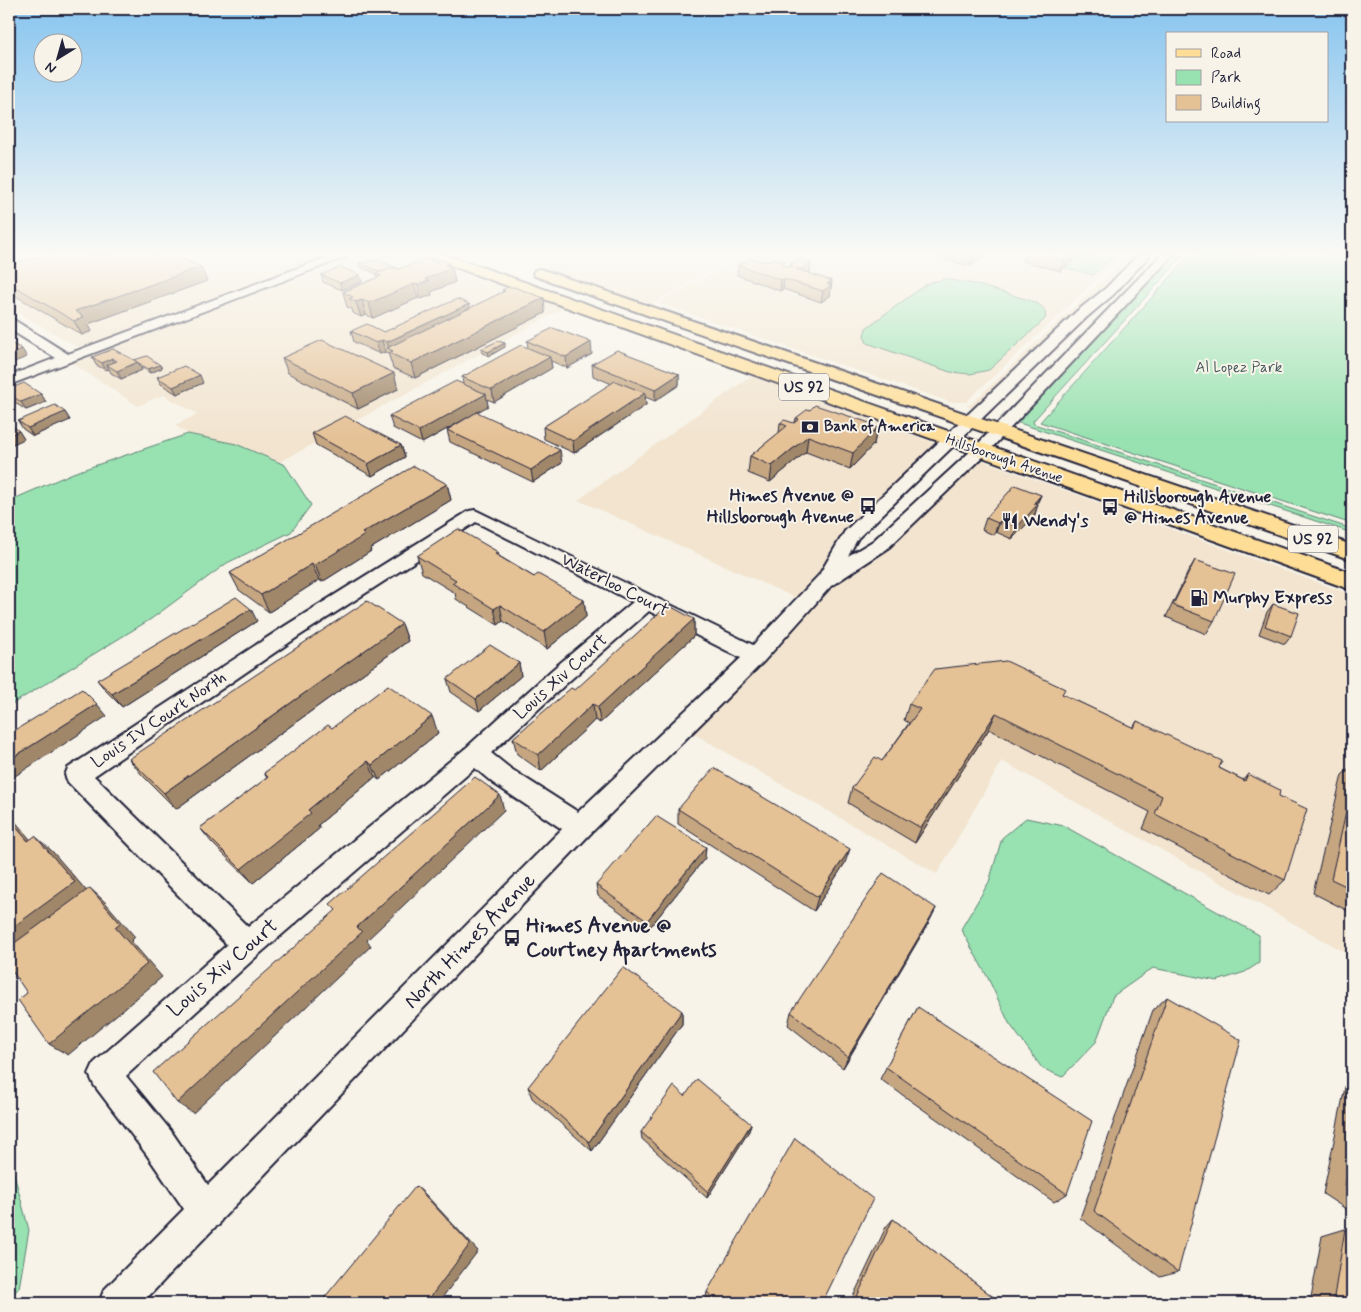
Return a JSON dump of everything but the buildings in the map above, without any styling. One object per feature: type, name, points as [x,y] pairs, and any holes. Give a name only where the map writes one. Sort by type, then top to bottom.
[{"type":"main road","name":"Hillsborough Avenue","points":[[608,316],[980,451],[1352,582]]},
{"type":"main road","name":"US 92","points":[[666,316],[971,422]]},
{"type":"main road","name":"Hillsborough Avenue","points":[[971,422],[1352,553]]},
{"type":"street","points":[[9,381],[179,316]]},
{"type":"street","name":"North Himes Avenue","points":[[117,1303],[207,1213],[580,827],[756,656],[824,581],[851,535],[1080,316]]},
{"type":"street","points":[[1089,316],[1104,321]]},
{"type":"street","name":"North Himes Avenue","points":[[824,581],[880,545],[980,451],[1108,316]]},
{"type":"street","points":[[9,323],[67,359]]},
{"type":"street","name":"Waterloo Court","points":[[292,631],[475,515],[756,656]]},
{"type":"street","name":"Louis Xiv Court","points":[[207,1213],[159,1143],[105,1074],[247,946],[475,754],[561,675],[647,601]]},
{"type":"street","name":"Louis IV Court North","points":[[247,946],[77,775],[292,631]]},
{"type":"street","points":[[475,754],[502,776],[580,827]]},
{"type":"shaded area","points":[[24,316],[172,316],[71,354],[80,348]]},
{"type":"shaded area","points":[[187,316],[549,316],[280,462],[236,444],[188,434],[175,425],[198,414],[163,395],[138,406],[69,361]]},
{"type":"shaded area","points":[[697,316],[1058,316],[966,402],[950,402]]},
{"type":"shaded area","points":[[1064,316],[1076,316],[975,409],[966,406],[971,404]]},
{"type":"shaded area","points":[[751,376],[937,444],[844,531],[818,574],[813,577],[796,598],[578,500]]},
{"type":"shaded area","points":[[981,460],[1352,595],[1352,956],[1002,761],[937,874],[691,732],[834,582],[887,549]]},
{"type":"green space","points":[[882,316],[1046,316],[1045,319],[989,370],[970,374],[950,372],[867,343],[864,336],[866,328]]},
{"type":"green space","points":[[1117,316],[1128,316],[1033,421],[1034,424],[1352,529],[1352,533],[1016,422]]},
{"type":"green space","name":"Al Lopez Park","points":[[1135,316],[1352,316],[1352,524],[1040,422]]},
{"type":"green space","points":[[188,434],[236,444],[285,465],[311,505],[291,532],[227,563],[151,619],[9,706],[9,501],[73,473]]},
{"type":"green space","points":[[1026,818],[1064,826],[1259,935],[1259,963],[1245,972],[1217,981],[1153,968],[1113,996],[1096,1042],[1062,1077],[1042,1068],[1009,1023],[988,978],[961,929],[989,882],[1002,838]]},
{"type":"green space","points":[[9,1155],[29,1230],[19,1288],[9,1298]]},
{"type":"place","name":"Bank of America","points":[[810,427]]},
{"type":"place","name":"Himes Avenue @ Hillsborough Avenue","points":[[868,506]]},
{"type":"place","name":"Hillsborough Avenue @ Himes Avenue","points":[[1110,507]]},
{"type":"place","name":"Wendy's","points":[[1010,521]]},
{"type":"place","name":"Murphy Express","points":[[1199,598]]},
{"type":"place","name":"Himes Avenue @ Courtney Apartments","points":[[512,938]]}]
